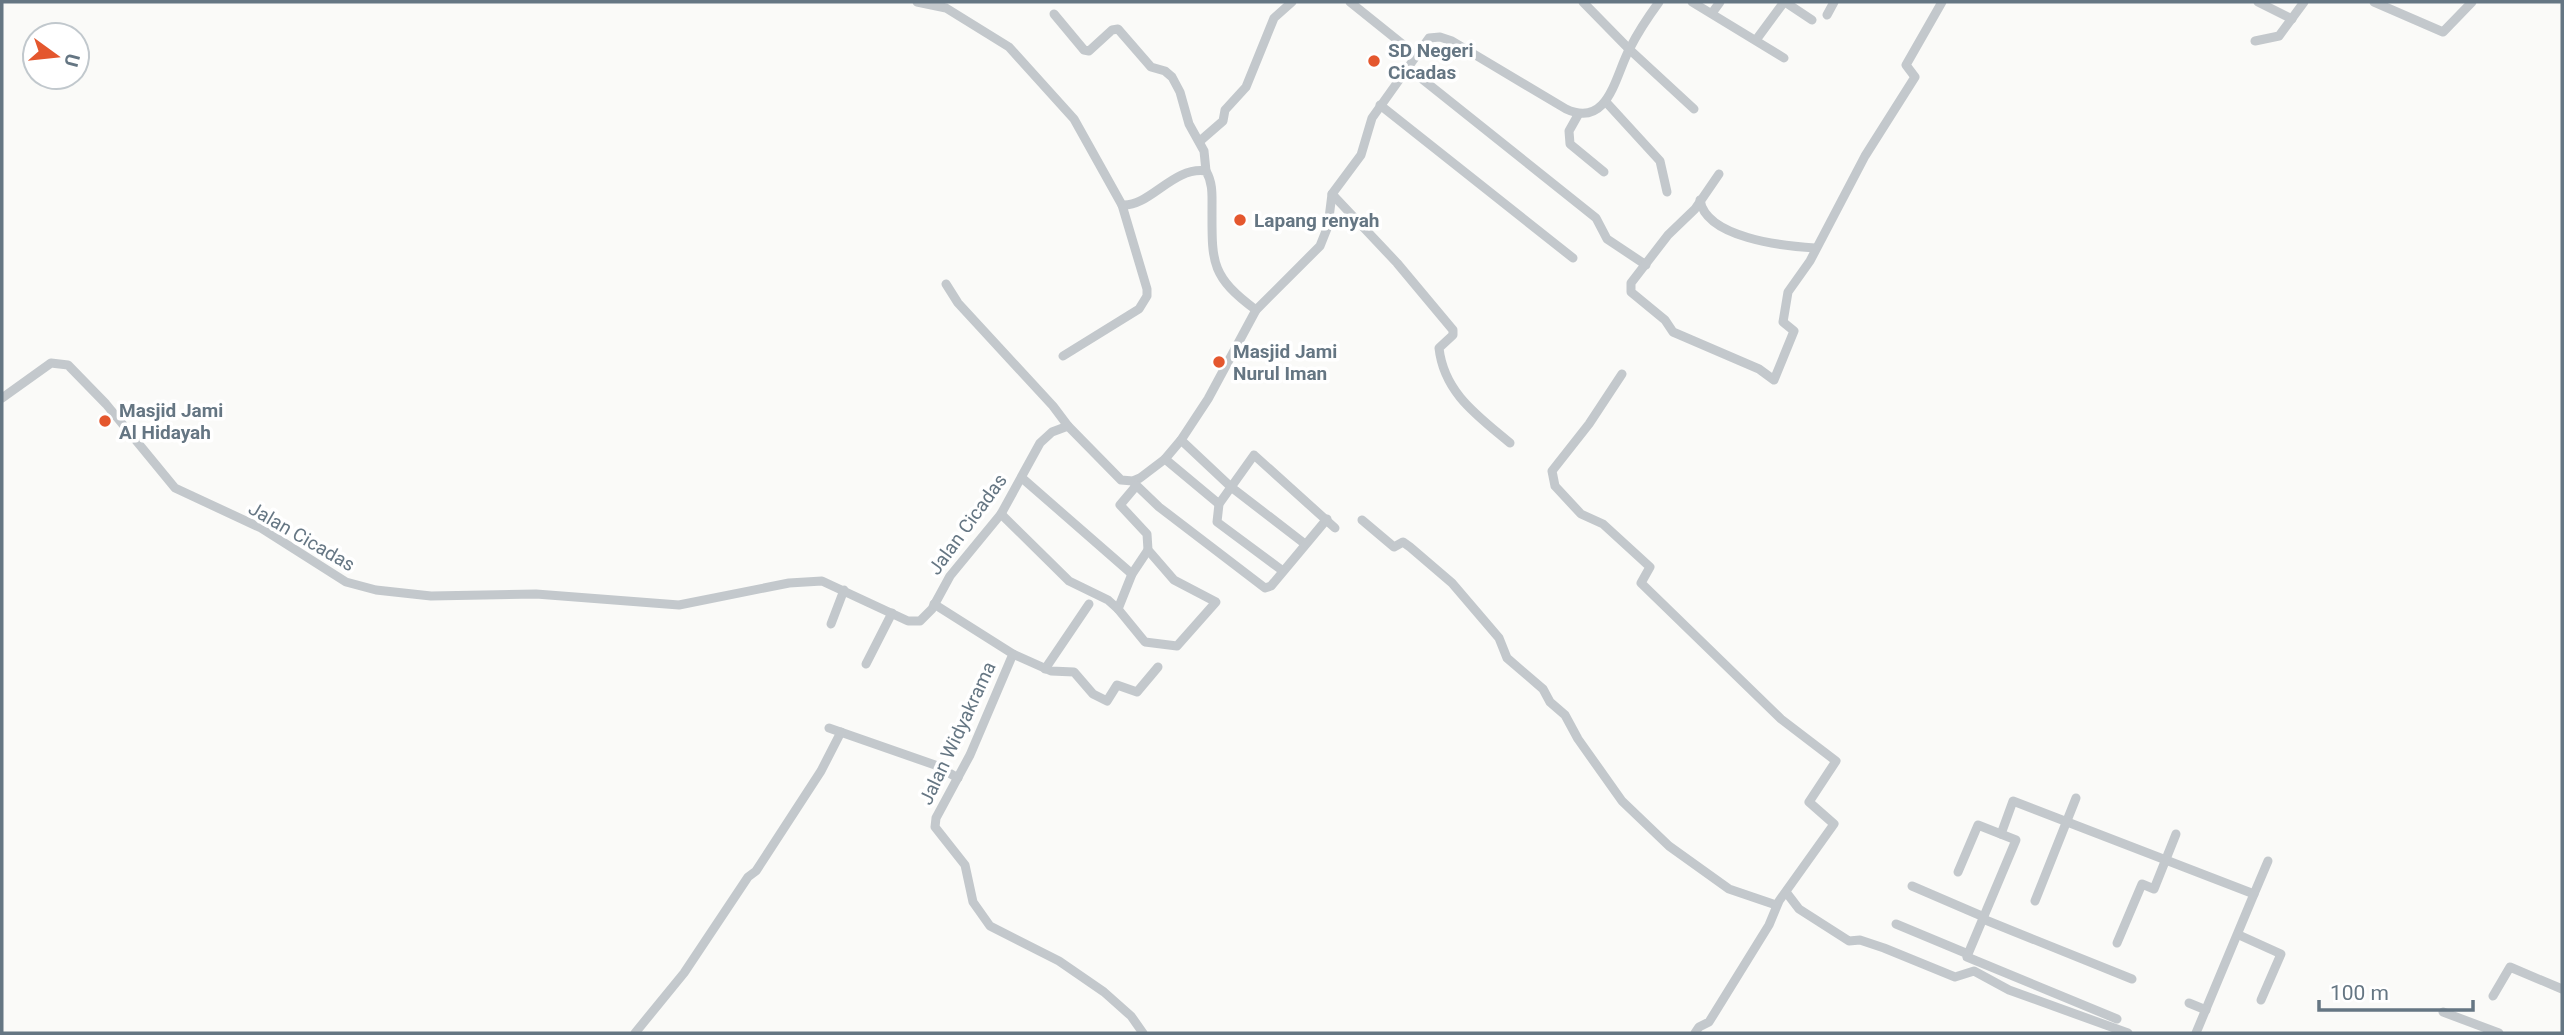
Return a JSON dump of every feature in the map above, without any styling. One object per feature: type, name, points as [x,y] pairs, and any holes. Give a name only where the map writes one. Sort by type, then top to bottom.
[{"type":"street","points":[[916,2],[946,8],[1009,47],[1074,118],[1122,205],[1147,289],[1144,302],[1139,309],[1063,356]]},
{"type":"street","points":[[1200,141],[1223,121],[1225,110],[1246,87],[1274,18],[1292,2]]},
{"type":"street","points":[[1350,2],[1416,55]]},
{"type":"street","points":[[1583,2],[1694,109]]},
{"type":"street","points":[[1118,609],[1132,574],[1148,550],[1147,534],[1120,505],[1135,484],[1166,459],[1181,440],[1208,399],[1256,310],[1320,246],[1328,226],[1332,194],[1361,155],[1371,118],[1429,38],[1440,37],[1578,115],[1589,114],[1606,102],[1629,49],[1659,2]]},
{"type":"street","points":[[1692,2],[1784,58]]},
{"type":"street","points":[[1712,13],[1720,2]]},
{"type":"street","points":[[1755,40],[1784,2],[1812,20]]},
{"type":"street","points":[[1827,15],[1835,2]]},
{"type":"street","points":[[1719,174],[1695,209],[1668,235],[1631,283],[1631,292],[1665,320],[1673,332],[1759,369],[1774,380],[1794,331],[1783,322],[1788,292],[1810,261],[1853,184],[1865,156],[1915,77],[1906,65],[1942,2]]},
{"type":"street","points":[[2258,2],[2292,19]]},
{"type":"street","points":[[2255,41],[2279,36],[2304,2]]},
{"type":"street","points":[[2374,2],[2443,32],[2472,2]]},
{"type":"street","points":[[1054,14],[1080,45],[1089,51],[1112,30],[1120,31],[1151,67],[1172,77],[1180,92],[1189,124],[1204,150],[1206,171],[1211,184],[1211,251],[1216,267],[1235,295],[1256,310]]},
{"type":"street","points":[[1407,67],[1596,218],[1607,239],[1646,265]]},
{"type":"street","points":[[1606,102],[1660,160],[1667,192]]},
{"type":"street","points":[[1380,105],[1573,258]]},
{"type":"street","points":[[1578,115],[1569,131],[1570,144],[1604,172]]},
{"type":"street","points":[[1122,205],[1144,198],[1165,183],[1191,171],[1206,171]]},
{"type":"street","points":[[1332,194],[1397,263],[1454,331],[1439,348],[1443,368],[1473,414],[1510,443]]},
{"type":"street","points":[[1700,198],[1702,209],[1716,226],[1760,240],[1815,248]]},
{"type":"street","points":[[946,284],[958,303],[1109,471],[1121,480],[1135,484],[1261,586],[1271,586],[1327,519]]},
{"type":"street","name":"Jalan Cicadas","points":[[2,398],[51,363],[68,365],[106,404],[175,488],[261,528],[346,582],[360,588],[431,596],[536,594],[679,605],[810,580],[822,581],[915,622],[925,618],[950,576],[1000,514],[1040,443],[1052,432],[1068,426]]},
{"type":"street","points":[[1622,373],[1589,424],[1552,471],[1552,481],[1586,518],[1603,524],[1650,567],[1641,582],[1642,585],[1781,719],[1835,760],[1809,802],[1834,824],[1776,905],[1769,925],[1709,1022],[1695,1033]]},
{"type":"street","points":[[1181,440],[1231,487],[1305,544]]},
{"type":"street","points":[[1283,571],[1217,522],[1219,504],[1256,455],[1335,528]]},
{"type":"street","points":[[1166,459],[1219,504]]},
{"type":"street","points":[[1022,478],[1132,574]]},
{"type":"street","points":[[1000,514],[1069,581],[1108,600],[1145,642],[1170,647],[1181,645],[1215,604],[1215,600],[1182,587],[1148,550]]},
{"type":"street","points":[[1362,520],[1394,547],[1403,542],[1452,583],[1499,638],[1507,658],[1543,690],[1550,702],[1565,715],[1578,739],[1622,800],[1669,846],[1729,889],[1776,905]]},
{"type":"street","points":[[831,624],[844,590]]},
{"type":"street","name":"Jalan Widyakrama","points":[[934,604],[1013,654],[1007,675],[936,818],[936,827],[965,865],[973,902],[990,926],[1059,961],[1104,992],[1131,1016],[1143,1033]]},
{"type":"street","points":[[1045,669],[1089,604]]},
{"type":"street","points":[[866,664],[892,613]]},
{"type":"street","points":[[1013,654],[1045,669],[1074,671],[1093,694],[1107,701],[1117,685],[1137,692],[1158,667]]},
{"type":"street","points":[[829,728],[935,765],[958,778]]},
{"type":"street","points":[[635,1033],[676,984],[746,880],[757,871],[821,771],[841,732]]},
{"type":"street","points":[[2035,901],[2076,798]]},
{"type":"street","points":[[2001,834],[2013,801],[2254,894]]},
{"type":"street","points":[[1958,873],[1978,825],[2016,840],[1967,957],[2117,1019]]},
{"type":"street","points":[[2117,943],[2142,884],[2154,889],[2176,834]]},
{"type":"street","points":[[2196,1033],[2268,861]]},
{"type":"street","points":[[1912,887],[2132,979]]},
{"type":"street","points":[[1786,892],[1799,909],[1849,941],[1860,940],[1884,948],[1955,977],[1974,971],[2009,990],[2128,1033]]},
{"type":"street","points":[[1896,924],[1968,954]]},
{"type":"street","points":[[2239,935],[2281,954],[2261,1000]]},
{"type":"street","points":[[2493,996],[2508,967],[2562,989]]},
{"type":"street","points":[[2189,1003],[2206,1010]]},
{"type":"street","points":[[2443,1012],[2499,1033]]},
{"type":"place","name":"SD Negeri Cicadas","points":[[1374,61]]},
{"type":"place","name":"Lapang renyah","points":[[1240,220]]},
{"type":"place","name":"Masjid Jami Nurul Iman","points":[[1219,362]]},
{"type":"place","name":"Masjid Jami Al Hidayah","points":[[105,421]]}]
